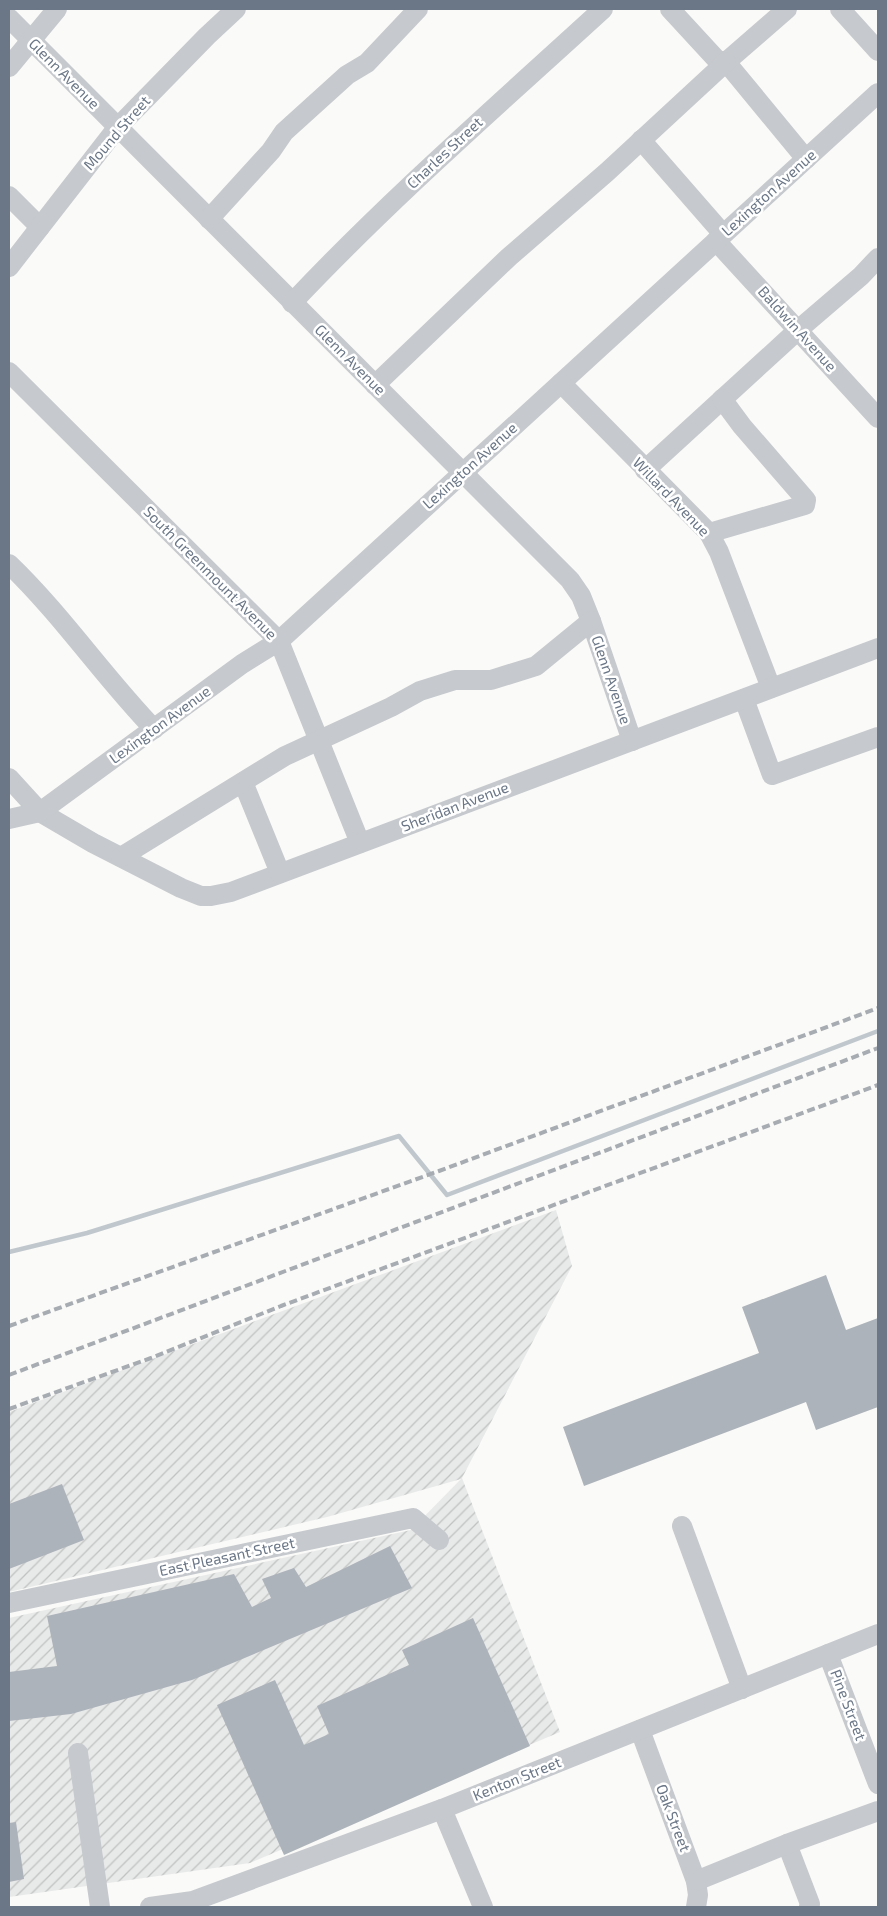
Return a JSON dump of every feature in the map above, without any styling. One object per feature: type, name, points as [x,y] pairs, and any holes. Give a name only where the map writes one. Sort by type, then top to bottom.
[{"type":"street","points":[[9,67],[57,9]]},
{"type":"street","name":"Mound Street","points":[[9,267],[117,128],[236,9]]},
{"type":"street","points":[[209,219],[271,150],[284,132],[347,75],[367,63],[418,9]]},
{"type":"street","name":"Charles Street","points":[[292,303],[339,253],[414,181],[603,9]]},
{"type":"street","points":[[670,9],[717,60],[726,62],[806,159]]},
{"type":"street","points":[[375,385],[509,257],[578,198],[726,62],[787,9]]},
{"type":"street","points":[[840,9],[878,51]]},
{"type":"street","name":"Glenn Avenue","points":[[9,18],[570,580],[581,596],[591,621],[632,740]]},
{"type":"street","name":"Lexington Avenue","points":[[40,812],[242,664],[278,641],[878,92]]},
{"type":"street","name":"Baldwin Avenue","points":[[641,140],[719,238],[798,330],[878,418]]},
{"type":"street","points":[[9,196],[40,227]]},
{"type":"street","points":[[645,470],[798,330],[861,276],[878,258]]},
{"type":"street","name":"South Greenmount Avenue","points":[[9,372],[278,641],[360,843]]},
{"type":"street","name":"Willard Avenue","points":[[561,383],[709,533],[719,552],[771,688]]},
{"type":"street","points":[[709,533],[805,505],[806,500],[742,426],[722,399]]},
{"type":"street","points":[[9,564],[37,592],[125,699],[154,729]]},
{"type":"street","points":[[121,857],[285,756],[391,707],[420,690],[455,680],[491,680],[536,666],[591,621]]},
{"type":"street","name":"Sheridan Avenue","points":[[9,778],[40,812],[181,888],[201,896],[211,896],[231,892],[878,648]]},
{"type":"street","points":[[744,698],[772,774],[878,737]]},
{"type":"street","points":[[243,782],[280,873]]},
{"type":"street","points":[[9,819],[40,812]]},
{"type":"street","name":"East Pleasant Street","points":[[9,1603],[413,1518],[439,1540]]},
{"type":"street","points":[[682,1526],[742,1689]]},
{"type":"street","name":"Kenton Street","points":[[150,1907],[193,1901],[442,1809],[878,1634]]},
{"type":"street","name":"Pine Street","points":[[828,1654],[878,1784]]},
{"type":"street","name":"Oak Street","points":[[640,1730],[696,1881],[698,1895],[696,1907]]},
{"type":"street","points":[[78,1753],[100,1907]]},
{"type":"street","points":[[442,1809],[483,1907]]},
{"type":"street","points":[[696,1881],[787,1844],[878,1811]]},
{"type":"street","points":[[787,1844],[810,1904],[809,1907]]},
{"type":"shaded area","points":[[556,1210],[572,1266],[462,1478],[560,1732],[250,1863],[9,1897],[9,1618],[411,1530],[461,1479],[327,1517],[9,1592],[9,1412]]},
{"type":"building","points":[[826,1275],[846,1330],[878,1318],[878,1407],[816,1430],[806,1402],[584,1486],[563,1427],[759,1353],[742,1307]]},
{"type":"building","points":[[62,1484],[84,1540],[9,1569],[9,1504]]},
{"type":"building","points":[[390,1546],[412,1588],[192,1680],[71,1714],[9,1721],[9,1672],[57,1666],[47,1616],[234,1574],[252,1607],[271,1598],[262,1579],[294,1568],[306,1587]]},
{"type":"building","points":[[473,1618],[530,1746],[284,1855],[217,1705],[275,1680],[304,1745],[329,1734],[317,1706],[409,1665],[402,1650]]},
{"type":"building","points":[[16,1822],[24,1879],[9,1882],[9,1823]]},
{"type":"waterway","points":[[9,1252],[87,1233],[399,1136],[447,1195],[878,1031]]},
{"type":"railway","points":[[9,1326],[439,1171],[878,1008]]},
{"type":"railway","points":[[9,1375],[878,1048]]},
{"type":"railway","points":[[9,1409],[151,1358],[281,1306],[878,1085]]}]
